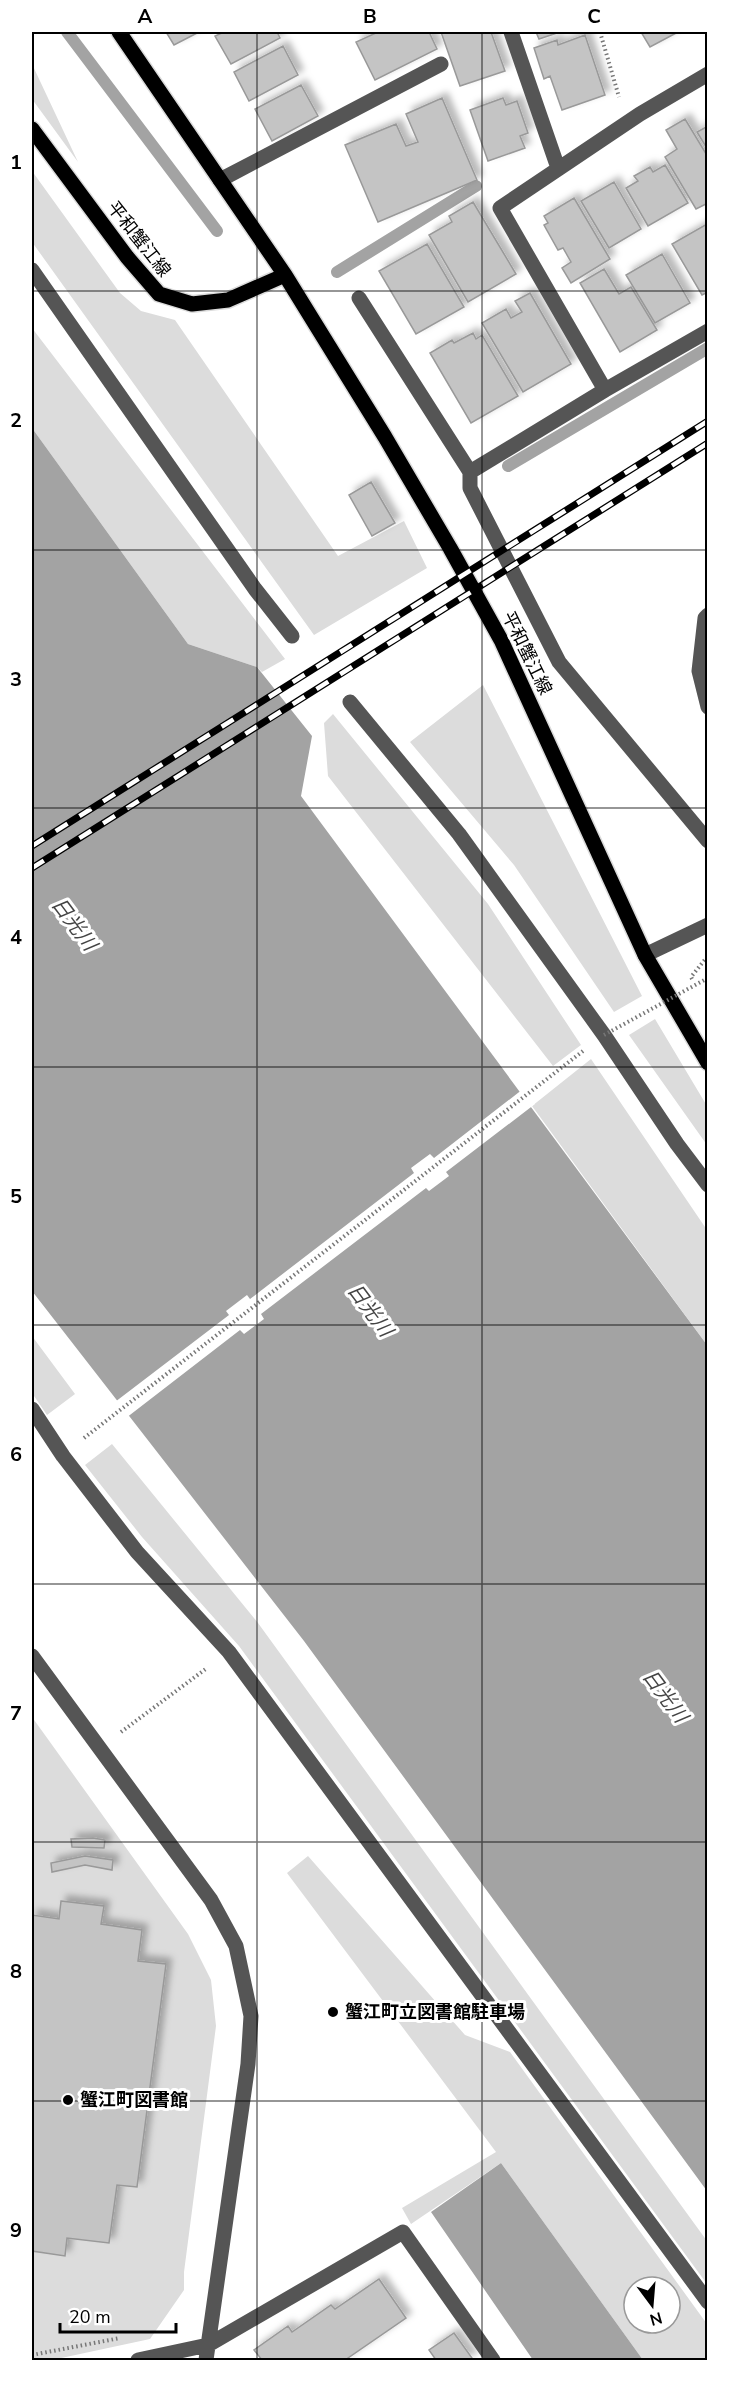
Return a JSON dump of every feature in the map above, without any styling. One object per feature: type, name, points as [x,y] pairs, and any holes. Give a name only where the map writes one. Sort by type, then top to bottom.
[{"type":"main road","name":"平和蟹江線","points":[[119,32],[285,275],[385,437],[501,640],[645,955],[708,1063]]},
{"type":"main road","name":"平和蟹江線","points":[[32,129],[127,257],[159,294],[192,304],[228,300],[285,275]]},
{"type":"street","points":[[511,32],[558,168]]},
{"type":"street","points":[[220,180],[441,64]]},
{"type":"street","points":[[605,390],[500,208],[640,114],[708,74]]},
{"type":"street","points":[[32,270],[255,589],[292,636]]},
{"type":"street","points":[[359,298],[470,472],[470,488],[559,662],[708,841]]},
{"type":"street","points":[[470,472],[708,331]]},
{"type":"street","points":[[708,615],[705,618],[699,671],[708,707]]},
{"type":"street","points":[[350,702],[459,834],[604,1035],[677,1144],[708,1185]]},
{"type":"street","points":[[645,955],[708,925]]},
{"type":"street","points":[[32,1409],[63,1456],[137,1552],[229,1652],[708,2302]]},
{"type":"street","points":[[32,1656],[211,1900],[236,1946],[251,2016],[248,2064],[206,2361]]},
{"type":"street","points":[[138,2361],[208,2345],[403,2232],[493,2361]]},
{"type":"path","points":[[600,32],[620,97],[611,103]]},
{"type":"path","points":[[699,993],[691,977],[708,957]]},
{"type":"path","points":[[604,1035],[708,978]]},
{"type":"path","points":[[79,1442],[585,1050]]},
{"type":"path","points":[[99,1749],[229,1652]]},
{"type":"shaded area","points":[[32,64],[78,162],[32,99]]},
{"type":"shaded area","points":[[32,171],[120,293],[141,311],[175,320],[338,556],[404,521],[427,568],[314,635],[32,242]]},
{"type":"shaded area","points":[[32,328],[285,659],[262,672],[257,667],[188,644],[32,428]]},
{"type":"shaded area","points":[[483,685],[642,996],[614,1012],[514,865],[410,742]]},
{"type":"shaded area","points":[[333,714],[488,904],[581,1045],[553,1066],[328,776],[324,723]]},
{"type":"shaded area","points":[[655,1019],[707,1106],[707,1145],[629,1035]]},
{"type":"shaded area","points":[[591,1059],[707,1230],[707,1345],[532,1106]]},
{"type":"shaded area","points":[[32,1336],[75,1394],[47,1415],[32,1393]]},
{"type":"shaded area","points":[[112,1444],[258,1623],[707,2241],[707,2284],[239,1646],[142,1537],[85,1465]]},
{"type":"shaded area","points":[[32,1717],[188,1934],[211,1980],[216,2026],[184,2272],[184,2290],[150,2339],[52,2360],[32,2360]]},
{"type":"shaded area","points":[[308,1856],[465,2035],[510,2052],[672,2275],[622,2275],[622,2331],[501,2163],[411,2224],[402,2208],[496,2152],[287,1873]]},
{"type":"shaded area","points":[[682,2289],[707,2324],[707,2360],[643,2360],[625,2335],[682,2335]]},
{"type":"water","name":"日光川","points":[[32,428],[188,644],[257,667],[312,736],[301,796],[707,1345],[707,2191],[304,1641],[32,1291]]},
{"type":"water","points":[[501,2163],[622,2331],[622,2335],[625,2335],[643,2360],[533,2360],[431,2212]]},
{"type":"pier","points":[[523,1089],[535,1104],[446,1172],[449,1176],[429,1191],[426,1188],[261,1314],[264,1319],[244,1334],[240,1330],[126,1418],[115,1402],[229,1315],[226,1311],[247,1295],[250,1299],[414,1173],[411,1168],[430,1154],[434,1158]]},
{"type":"building","points":[[166,32],[199,32],[174,45]]},
{"type":"building","points":[[224,32],[277,32],[280,38],[231,64],[215,36]]},
{"type":"building","points":[[378,32],[429,32],[437,49],[375,80],[356,42]]},
{"type":"building","points":[[441,32],[491,32],[505,71],[460,86]]},
{"type":"building","points":[[536,32],[560,32],[539,39]]},
{"type":"building","points":[[641,32],[678,32],[650,47]]},
{"type":"building","points":[[585,35],[605,95],[562,110],[550,76],[544,79],[534,48],[557,40],[558,45]]},
{"type":"building","points":[[283,46],[298,75],[249,101],[234,72]]},
{"type":"building","points":[[301,85],[318,116],[272,141],[255,109]]},
{"type":"building","points":[[442,98],[477,180],[378,222],[345,145],[396,124],[406,146],[418,142],[406,114]]},
{"type":"building","points":[[503,98],[506,105],[517,101],[528,133],[520,136],[525,148],[488,161],[470,110]]},
{"type":"building","points":[[685,119],[708,157],[708,203],[696,209],[665,157],[677,149],[666,130]]},
{"type":"building","points":[[708,126],[708,150],[697,132]]},
{"type":"building","points":[[665,165],[688,203],[648,226],[626,188],[638,181],[634,176],[650,167],[653,172]]},
{"type":"building","points":[[614,182],[641,229],[609,248],[581,201]]},
{"type":"building","points":[[574,198],[610,259],[571,283],[562,268],[571,262],[563,248],[558,250],[544,225],[548,223],[544,216]]},
{"type":"building","points":[[473,202],[516,274],[468,302],[429,235],[452,222],[449,216]]},
{"type":"building","points":[[707,224],[708,292],[702,295],[672,244]]},
{"type":"building","points":[[427,244],[464,307],[416,334],[379,271]]},
{"type":"building","points":[[662,254],[690,303],[655,323],[626,275]]},
{"type":"building","points":[[604,269],[619,294],[631,287],[657,330],[620,352],[580,283]]},
{"type":"building","points":[[530,293],[571,364],[523,392],[482,323],[506,309],[511,318],[522,312],[515,301]]},
{"type":"building","points":[[473,333],[476,339],[482,335],[518,396],[471,423],[430,353],[452,340],[454,343]]},
{"type":"building","points":[[371,482],[395,523],[372,536],[349,495]]},
{"type":"building","points":[[71,1839],[105,1840],[104,1848],[72,1847]]},
{"type":"building","points":[[85,1856],[113,1860],[112,1870],[85,1865],[52,1872],[51,1863]]},
{"type":"building","points":[[61,1901],[104,1906],[101,1924],[142,1930],[138,1961],[166,1964],[137,2187],[117,2185],[109,2243],[67,2238],[65,2256],[32,2251],[32,1915],[59,1919]]},
{"type":"building","points":[[379,2279],[406,2318],[345,2360],[262,2360],[254,2350],[288,2326],[292,2332],[331,2305],[335,2309]]},
{"type":"building","points":[[454,2333],[472,2358],[469,2360],[436,2360],[429,2350]]},
{"type":"waterway","points":[[67,32],[217,231]]},
{"type":"waterway","points":[[337,272],[476,186]]},
{"type":"waterway","points":[[508,466],[708,348]]},
{"type":"railway","points":[[32,846],[708,421]]},
{"type":"railway","points":[[32,868],[708,443]]},
{"type":"place","name":"蟹江町立図書館駐車場","points":[[333,2012]]},
{"type":"place","name":"蟹江町図書館","points":[[68,2100]]}]
